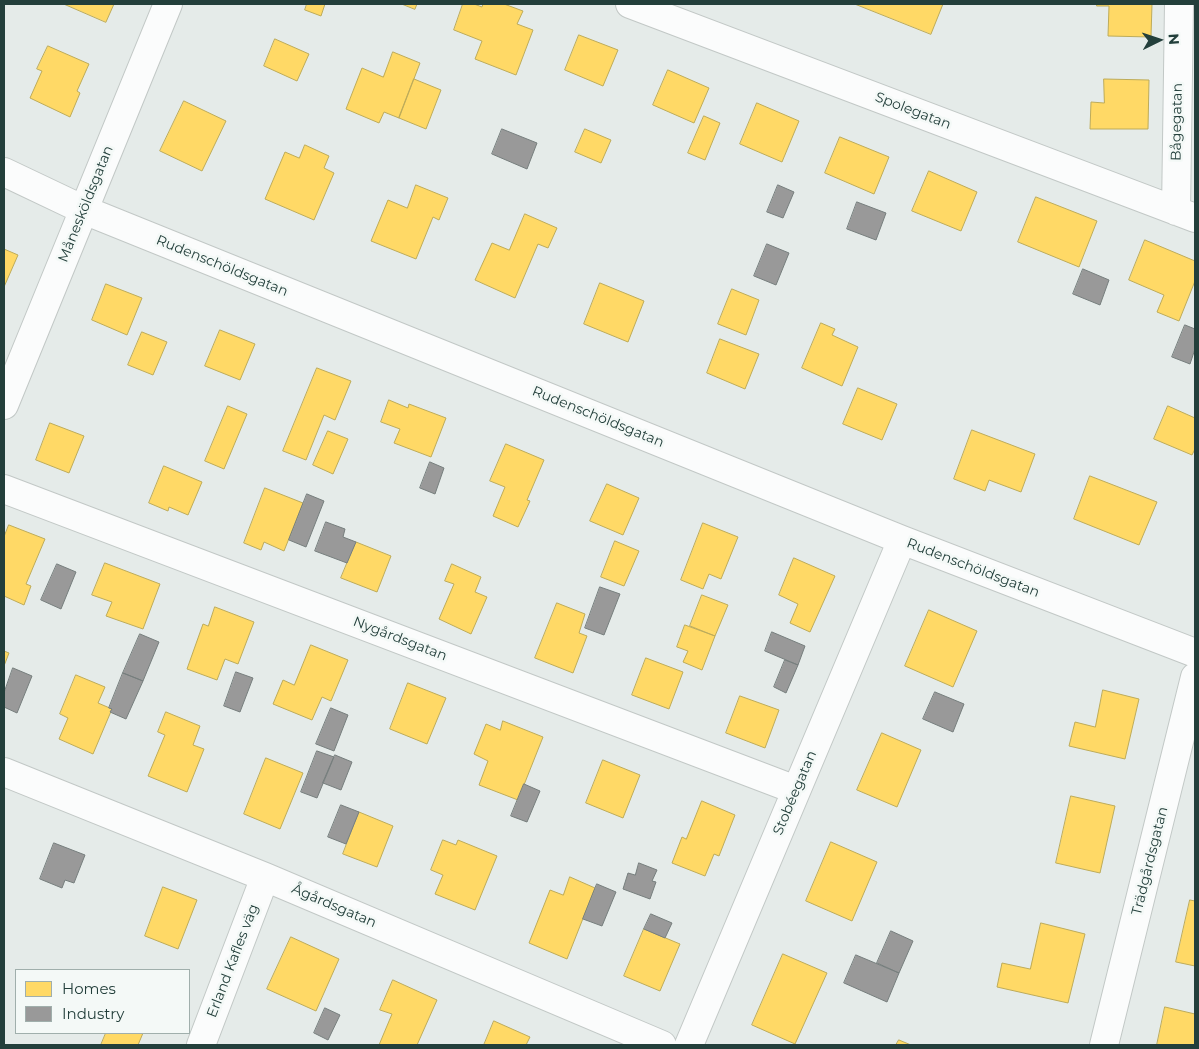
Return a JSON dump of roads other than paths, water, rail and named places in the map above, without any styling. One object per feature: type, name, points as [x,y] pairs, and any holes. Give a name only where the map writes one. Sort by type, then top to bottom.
[{"type":"street","name":"Månesköldsgatan","points":[[4,404],[168,4]]},
{"type":"street","name":"Spolegatan","points":[[630,4],[1186,214]]},
{"type":"street","name":"Bågegatan","points":[[1179,4],[1186,214]]},
{"type":"street","name":"Rudenschöldsgatan","points":[[4,172],[84,210],[902,540],[1195,653]]},
{"type":"street","name":"Nygårdsgatan","points":[[4,489],[796,790]]},
{"type":"street","name":"Stobéegatan","points":[[689,1045],[902,540]]},
{"type":"street","name":"Trädgårdsgatan","points":[[1104,1045],[1195,677]]},
{"type":"street","name":"Ågårdsgatan","points":[[4,772],[265,877],[662,1045]]},
{"type":"street","name":"Erland Kafles väg","points":[[201,1045],[265,877]]}]
